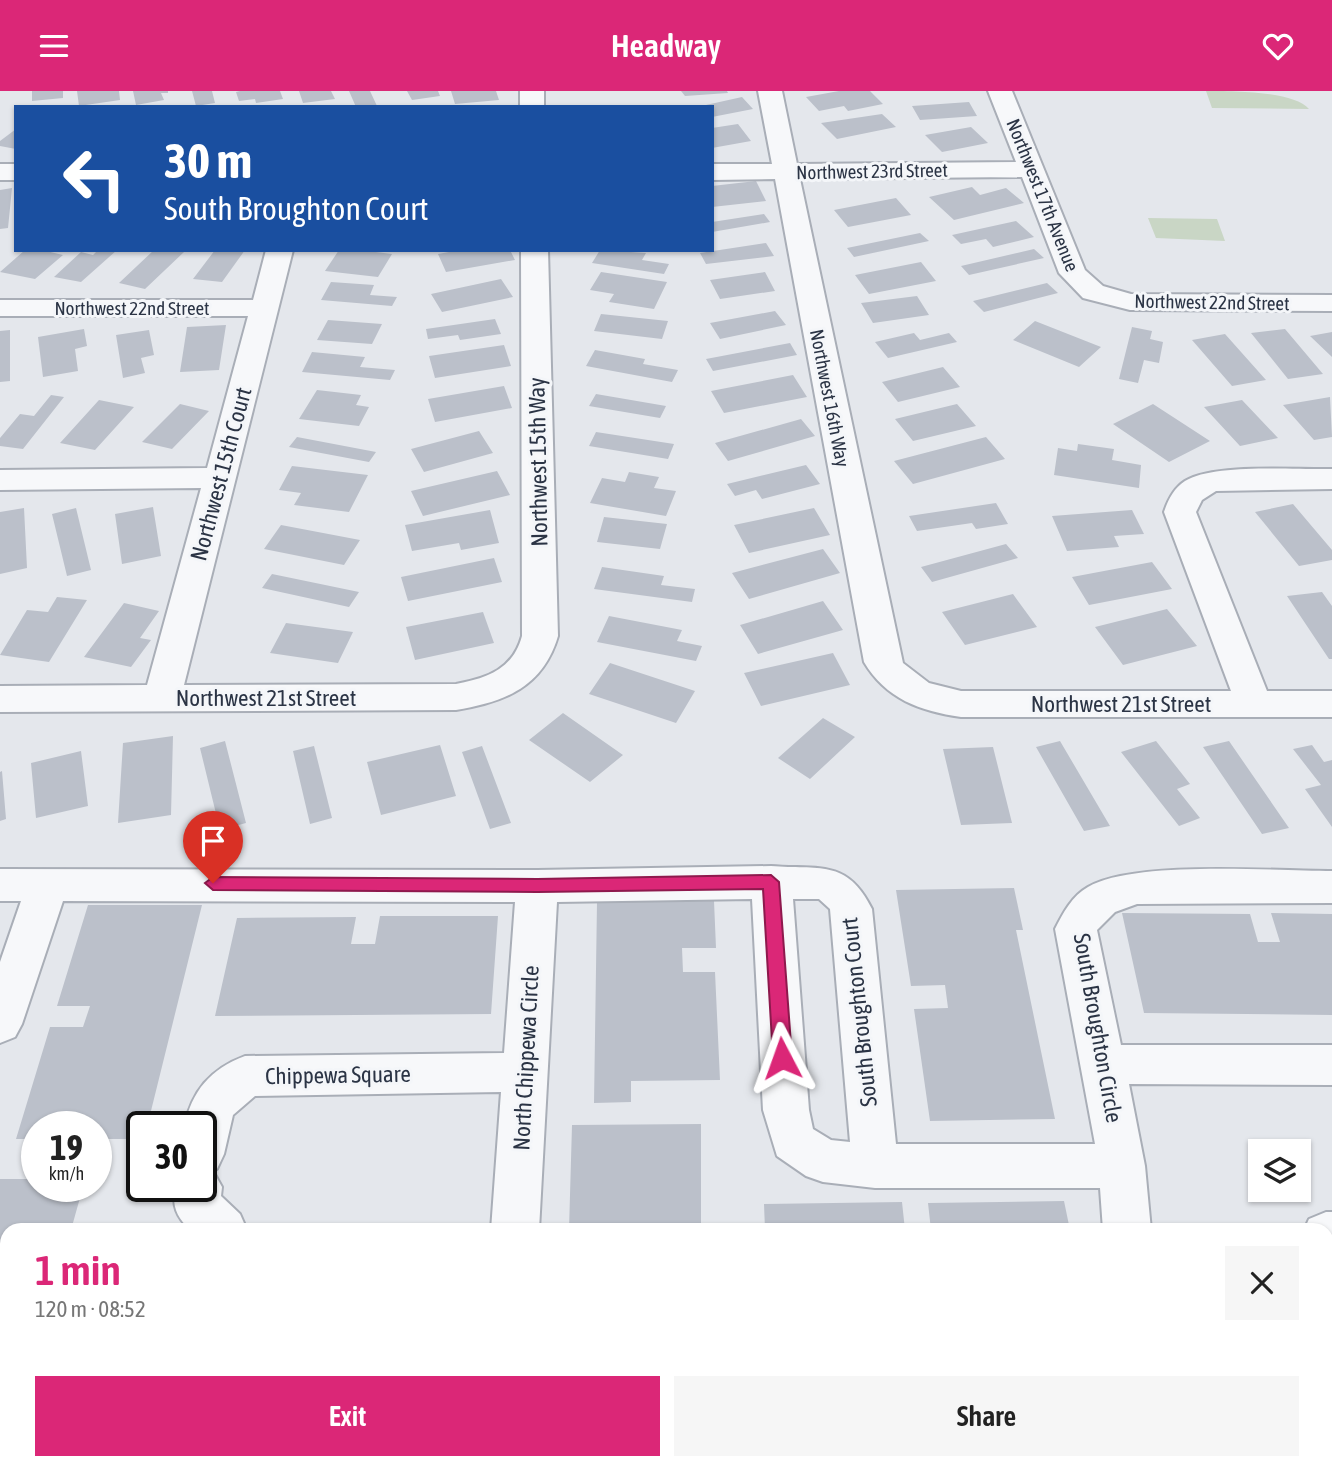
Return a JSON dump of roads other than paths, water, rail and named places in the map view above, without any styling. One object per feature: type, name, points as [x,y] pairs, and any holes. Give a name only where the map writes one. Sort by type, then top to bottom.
[{"type":"street","name":"Northwest 16th Way","points":[[770,91],[882,662],[893,678],[912,692]]},
{"type":"street","name":"Northwest 17th Avenue","points":[[1000,91],[1073,273],[1093,292]]},
{"type":"street","name":"Northwest 23rd Street","points":[[714,172],[1031,169]]},
{"type":"street","name":"Northwest 15th Court","points":[[162,698],[279,252]]},
{"type":"street","name":"Northwest 15th Way","points":[[525,670],[537,653],[540,636],[534,252]]},
{"type":"street","name":"Northwest 22nd Street","points":[[1093,292],[1130,302],[1332,303]]},
{"type":"street","name":"Northwest 22nd Street","points":[[0,308],[264,308]]},
{"type":"street","points":[[0,480],[220,478]]},
{"type":"street","points":[[1255,704],[1180,512],[1183,499],[1194,488],[1211,481],[1231,478],[1332,479]]},
{"type":"street","name":"Northwest 21st Street","points":[[0,699],[456,697],[483,693],[506,684],[525,670]]},
{"type":"street","name":"Northwest 21st Street","points":[[912,692],[935,701],[961,704],[1332,703]]},
{"type":"street","points":[[771,882],[786,1110],[793,1141],[823,1161],[875,1166],[1122,1166]]},
{"type":"street","name":"South Broughton Court","points":[[0,885],[537,886],[814,882],[834,886],[845,895],[850,909],[875,1166]]},
{"type":"street","points":[[0,1024],[48,884]]},
{"type":"street","name":"North Chippewa Circle","points":[[515,1223],[537,886]]},
{"type":"street","name":"South Broughton Circle","points":[[1126,1223],[1122,1166],[1076,929],[1088,908],[1109,894],[1137,888],[1332,887]]},
{"type":"street","points":[[1104,1064],[1332,1065]]},
{"type":"street","name":"Chippewa Square","points":[[211,1111],[212,1105],[245,1076],[526,1072]]},
{"type":"street","points":[[196,1202],[216,1223]]}]
